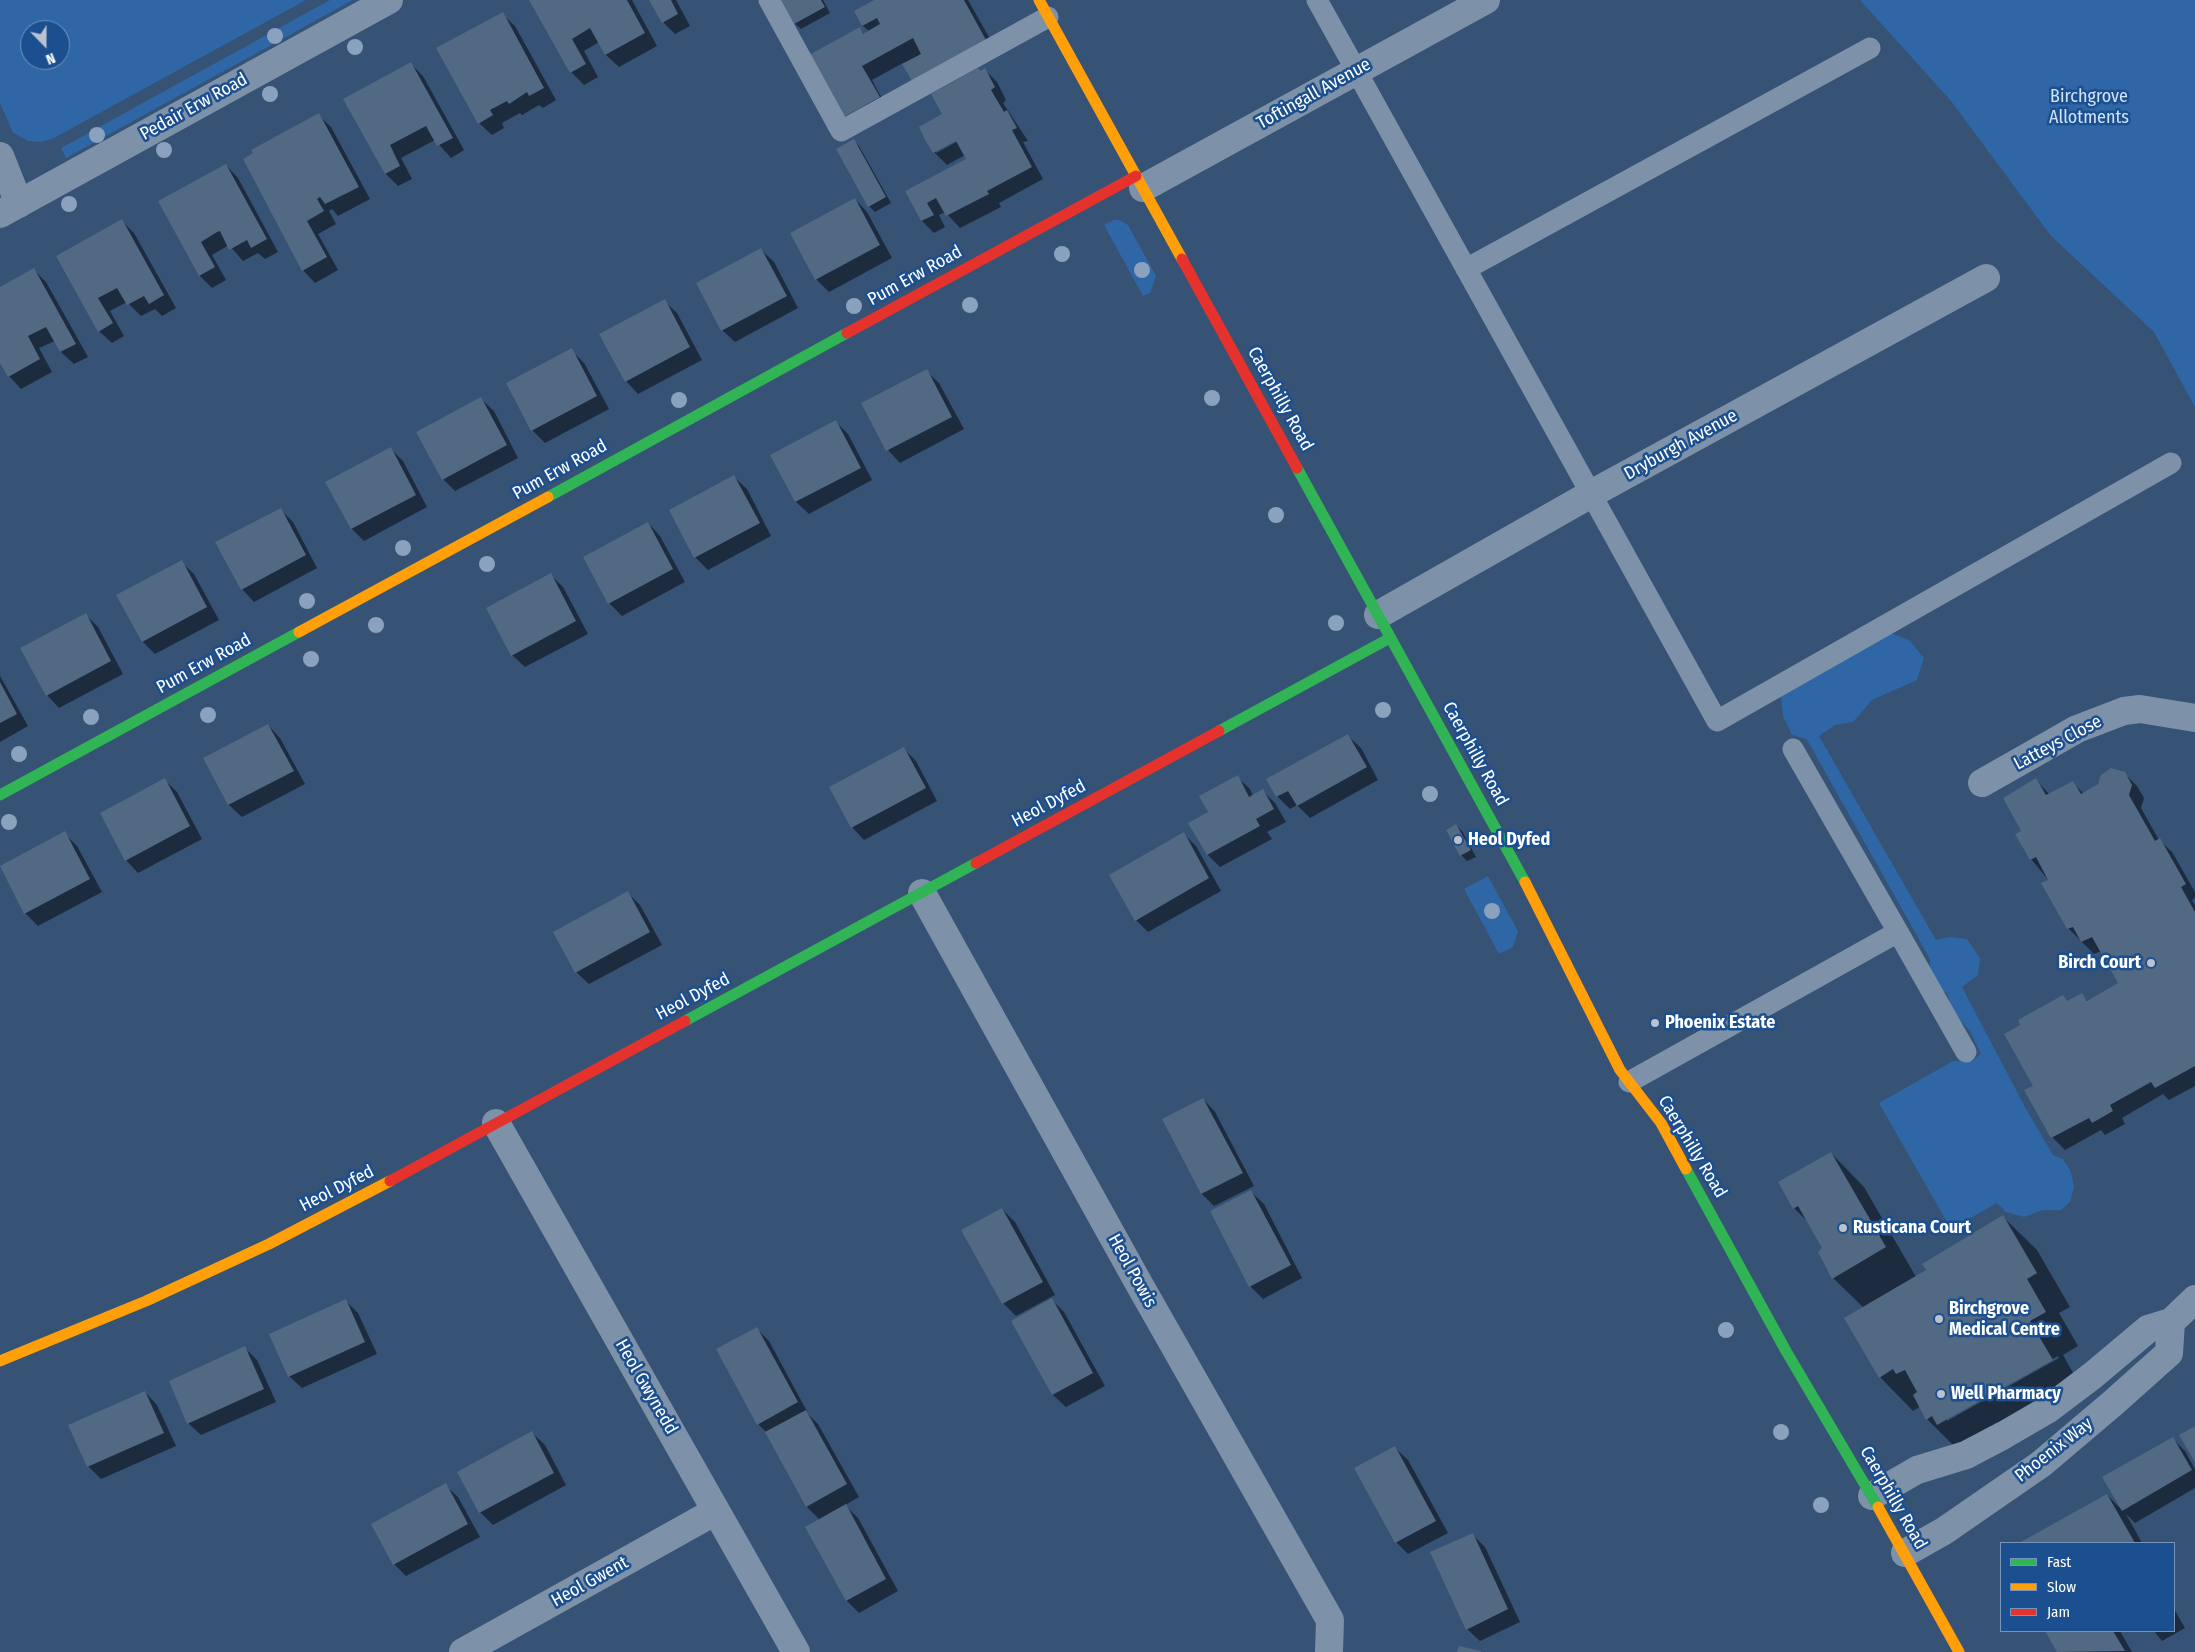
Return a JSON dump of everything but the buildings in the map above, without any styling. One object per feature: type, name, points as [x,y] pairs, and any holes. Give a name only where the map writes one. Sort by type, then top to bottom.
[{"type":"street","name":"Pedair Erw Road","points":[[9,209],[389,0]]},
{"type":"street","name":"Toftingall Avenue","points":[[1139,182],[1356,71],[1486,0]]},
{"type":"street","name":"Caerphilly Road","points":[[1043,9],[1522,876],[1620,1070],[1661,1123],[1786,1351],[1872,1496],[1959,1652]]},
{"type":"street","points":[[0,156],[9,209]]},
{"type":"street","name":"Pum Erw Road","points":[[0,795],[1139,182]]},
{"type":"street","name":"Dryburgh Avenue","points":[[1378,614],[1591,494],[1986,278]]},
{"type":"street","name":"Heol Dyfed","points":[[0,1361],[104,1319],[268,1244],[922,893],[1390,638]]},
{"type":"street","name":"Latteys Close","points":[[1982,783],[2077,729],[2124,711],[2140,709],[2195,718]]},
{"type":"street","name":"Heol Powis","points":[[922,893],[1138,1282],[1330,1620],[1329,1652]]},
{"type":"street","name":"Heol Gwynedd","points":[[496,1123],[796,1652]]},
{"type":"street","name":"Phoenix Way","points":[[1872,1496],[1917,1470],[1966,1455],[2047,1410],[2092,1376],[2148,1329],[2171,1322],[2195,1299]]},
{"type":"street","name":"Phoenix Way","points":[[1904,1552],[1944,1531],[2027,1474],[2113,1403],[2169,1353],[2171,1322]]},
{"type":"street","name":"Heol Gwent","points":[[463,1652],[716,1511]]},
{"type":"lane","points":[[769,0],[840,131],[1043,9]]},
{"type":"lane","points":[[1317,0],[1717,721],[2171,463]]},
{"type":"lane","points":[[1466,268],[1870,48]]},
{"type":"lane","points":[[1793,749],[1966,1052]]},
{"type":"lane","points":[[1629,1082],[1898,932]]},
{"type":"green space","points":[[0,0],[306,0],[54,138],[41,142],[28,141],[13,133],[0,103]]},
{"type":"green space","points":[[330,0],[353,0],[66,158],[61,148]]},
{"type":"green space","name":"Birchgrove Allotments","points":[[1860,0],[2195,0],[2195,407],[2154,332],[2051,236],[1951,101]]},
{"type":"green space","points":[[1114,220],[1119,220],[1128,225],[1156,276],[1150,293],[1143,296],[1104,225]]},
{"type":"green space","points":[[1891,633],[1909,640],[1924,658],[1917,680],[1872,700],[1853,722],[1835,725],[1819,736],[1936,940],[1949,937],[1967,939],[1980,958],[1978,975],[1962,987],[2026,1109],[2053,1155],[2063,1159],[2071,1172],[2074,1187],[2070,1202],[2061,1210],[2043,1210],[2024,1217],[2006,1212],[1997,1203],[1951,1229],[1879,1103],[1953,1061],[1972,1061],[1981,1054],[1970,1031],[1954,1013],[1947,993],[1934,985],[1930,972],[1930,959],[1810,745],[1806,739],[1792,735],[1783,716],[1781,696]]},
{"type":"green space","points":[[1488,876],[1518,931],[1513,947],[1499,954],[1464,889]]},
{"type":"traffic: fast","points":[[548,497],[847,333]]},
{"type":"traffic: fast","points":[[1297,468],[1525,882]]},
{"type":"traffic: fast","points":[[0,795],[299,632]]},
{"type":"traffic: fast","points":[[1219,731],[1390,638]]},
{"type":"traffic: fast","points":[[685,1021],[976,863]]},
{"type":"traffic: fast","points":[[1686,1169],[1786,1351],[1878,1507]]},
{"type":"traffic: slow","points":[[1039,0],[1182,259]]},
{"type":"traffic: slow","points":[[299,632],[548,497]]},
{"type":"traffic: slow","points":[[1525,882],[1620,1070],[1661,1123],[1686,1169]]},
{"type":"traffic: slow","points":[[0,1361],[146,1301],[269,1244],[390,1181]]},
{"type":"traffic: slow","points":[[1878,1507],[1959,1652]]},
{"type":"traffic: jam","points":[[847,333],[1136,176]]},
{"type":"traffic: jam","points":[[1182,259],[1297,468]]},
{"type":"traffic: jam","points":[[976,863],[1219,731]]},
{"type":"traffic: jam","points":[[390,1181],[685,1021]]},
{"type":"place","name":"Heol Dyfed","points":[[1458,840]]},
{"type":"place","name":"Birch Court","points":[[2151,963]]},
{"type":"place","name":"Phoenix Estate","points":[[1655,1023]]},
{"type":"place","name":"Rusticana Court","points":[[1843,1228]]},
{"type":"place","name":"Birchgrove Medical Centre","points":[[1939,1319]]},
{"type":"place","name":"Well Pharmacy","points":[[1941,1394]]}]
